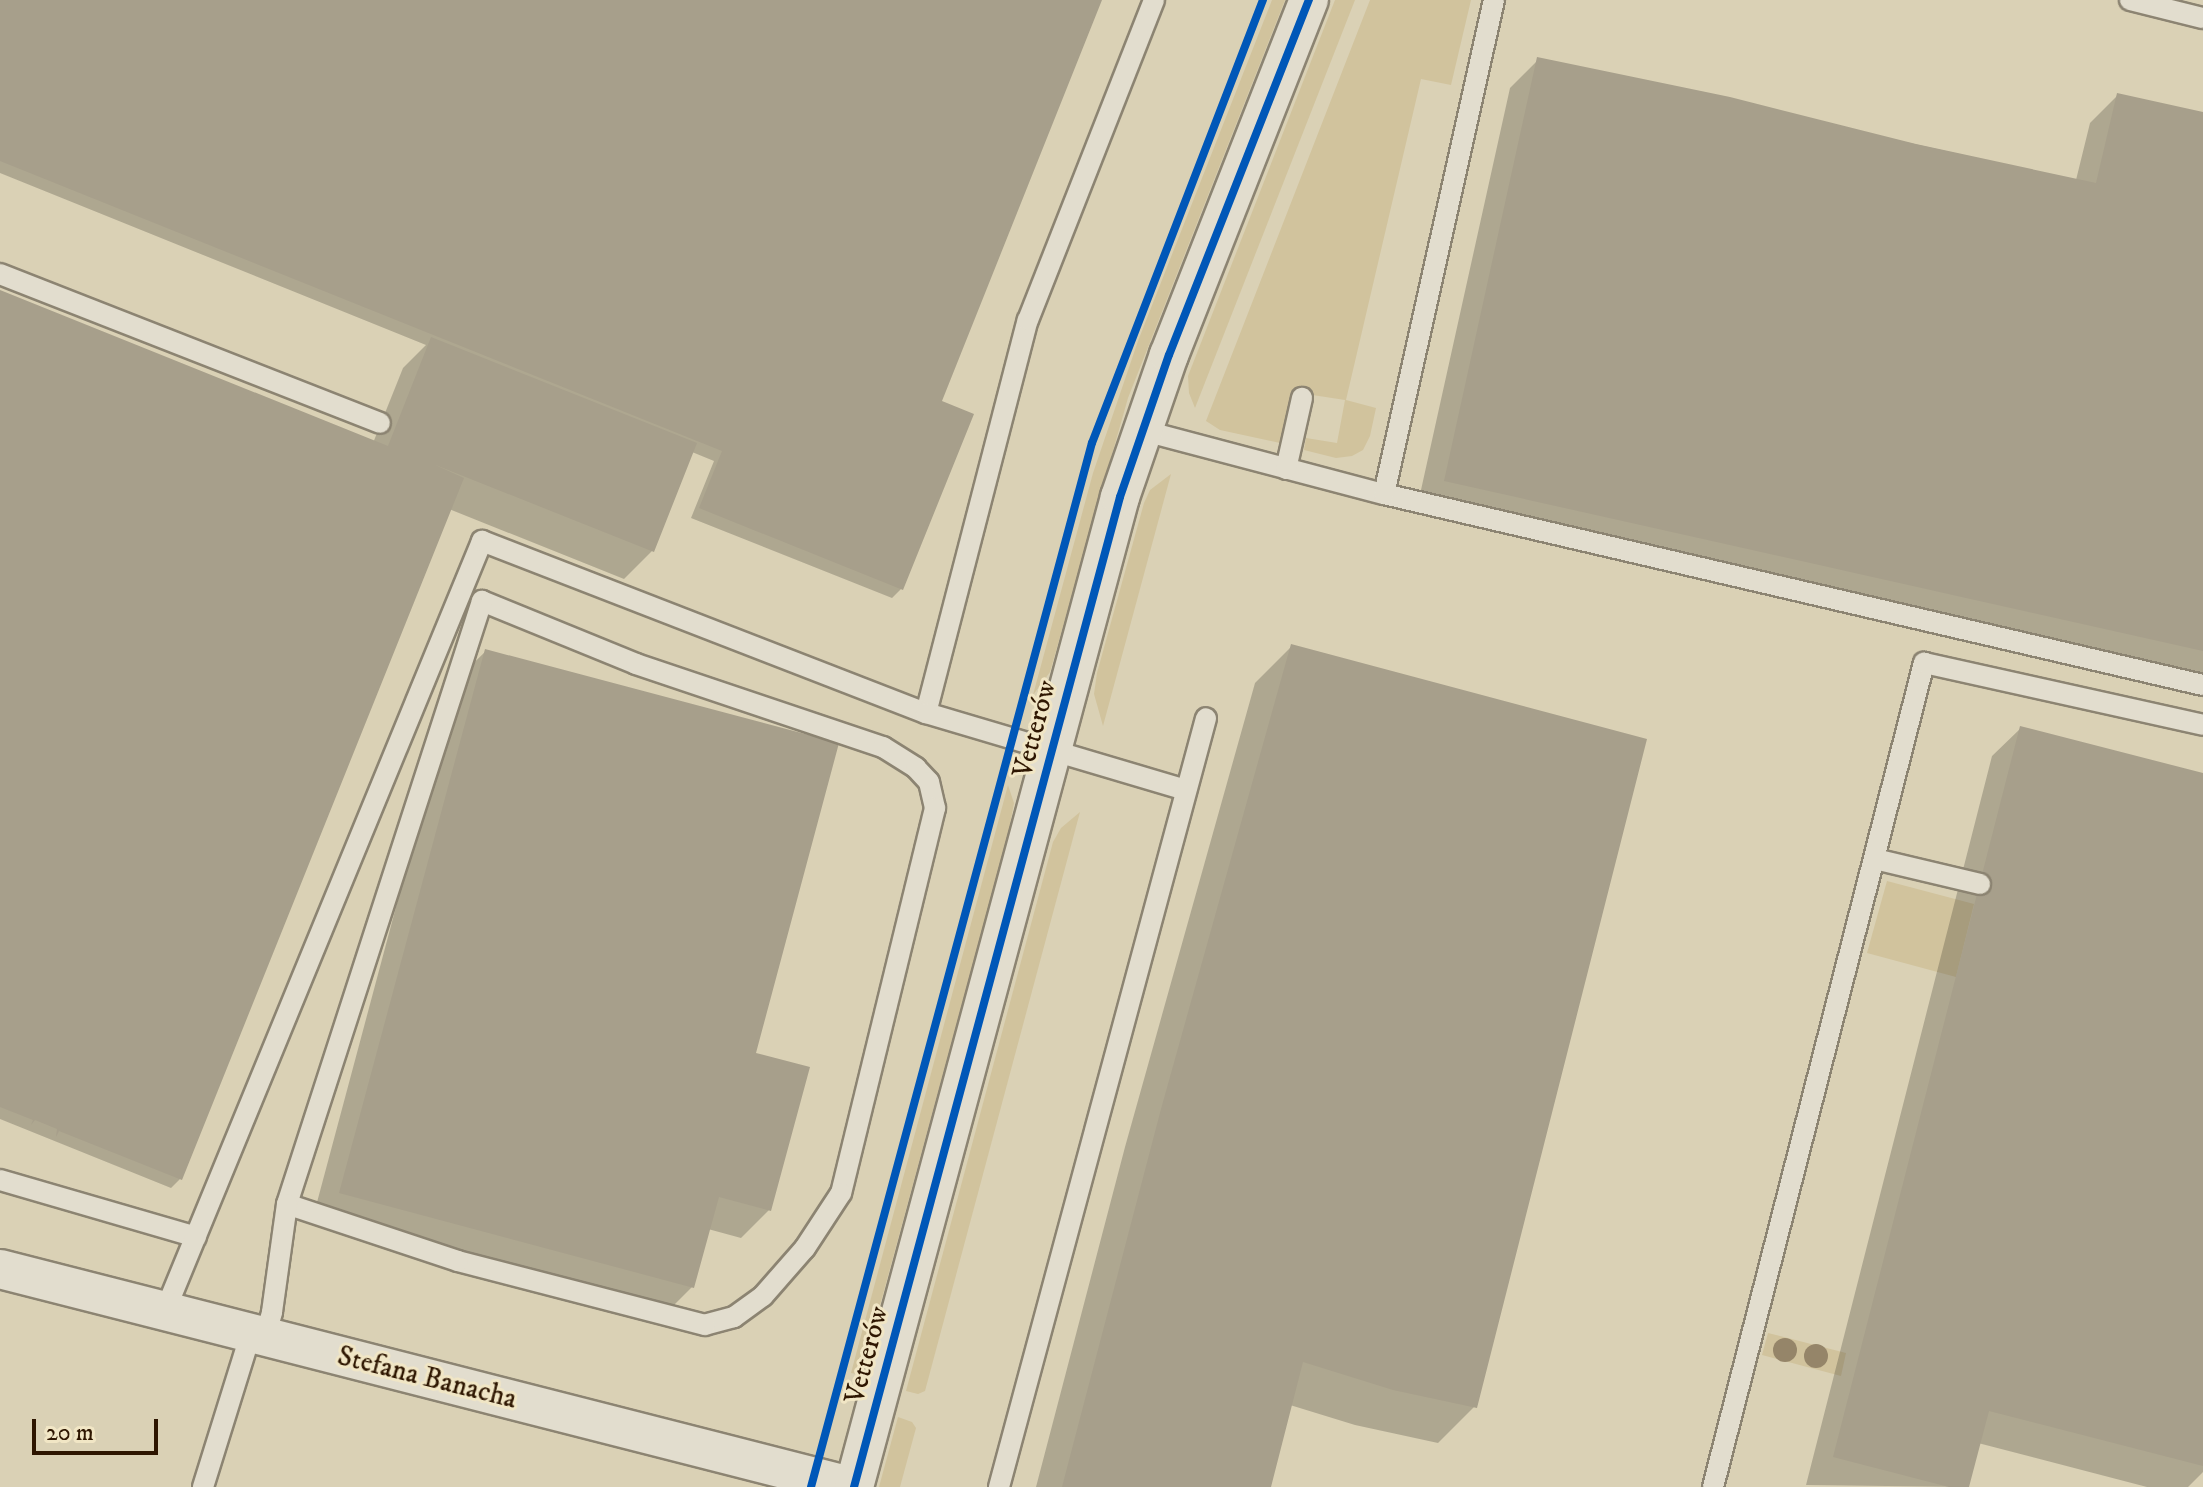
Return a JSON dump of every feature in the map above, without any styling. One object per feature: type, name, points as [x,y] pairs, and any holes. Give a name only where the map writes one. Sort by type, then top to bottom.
[{"type":"street","name":"Vetterów","points":[[854,1487],[1141,430],[1309,0]]},
{"type":"street","name":"Stefana Banacha","points":[[0,1269],[854,1487]]},
{"type":"lane","points":[[926,713],[1028,320],[1154,0]]},
{"type":"lane","points":[[1384,494],[1494,0]]},
{"type":"lane","points":[[2130,0],[2203,18]]},
{"type":"lane","points":[[0,274],[380,423]]},
{"type":"lane","points":[[1286,469],[1302,398]]},
{"type":"lane","points":[[1141,430],[1384,494],[2203,685]]},
{"type":"lane","points":[[165,1311],[482,541],[926,713],[1186,790]]},
{"type":"lane","points":[[203,1487],[258,1335],[272,1312],[287,1204],[482,601],[636,664],[883,747],[909,763],[929,782],[935,808],[841,1193],[805,1248],[763,1296],[734,1317],[705,1325],[458,1261],[287,1204]]},
{"type":"lane","points":[[1713,1487],[1924,663],[2203,725]]},
{"type":"lane","points":[[999,1487],[1206,718]]},
{"type":"lane","points":[[1875,859],[1980,884]]},
{"type":"lane","points":[[0,1180],[196,1237]]},
{"type":"shaded area","points":[[1272,0],[1285,0],[1128,398],[1050,672],[1033,695],[1093,473],[1138,341]]},
{"type":"shaded area","points":[[1335,0],[1355,0],[1195,408],[1189,393],[1188,376]]},
{"type":"shaded area","points":[[1370,0],[1471,0],[1451,85],[1421,79],[1346,400],[1376,408],[1370,436],[1363,450],[1352,456],[1336,458],[1304,450],[1306,438],[1337,443],[1345,400],[1293,392],[1280,443],[1220,430],[1206,421]]},
{"type":"shaded area","points":[[1171,474],[1103,726],[1094,694],[1097,673],[1144,503],[1150,490]]},
{"type":"shaded area","points":[[1008,785],[1014,803],[1008,835],[861,1375],[851,1373]]},
{"type":"shaded area","points":[[1080,812],[925,1391],[918,1394],[906,1391],[1053,842],[1061,828]]},
{"type":"shaded area","points":[[1887,881],[1974,904],[1956,977],[1867,953]]},
{"type":"shaded area","points":[[1768,1333],[1846,1353],[1841,1376],[1762,1355]]},
{"type":"shaded area","points":[[898,1417],[912,1422],[916,1428],[900,1487],[879,1487]]},
{"type":"building","points":[[0,0],[1102,0],[942,401],[974,414],[903,590],[699,508],[722,451],[0,161]]},
{"type":"building","points":[[1537,57],[1730,97],[1916,144],[2096,183],[2117,93],[2203,112],[2203,651],[1444,481]]},
{"type":"building","points":[[0,290],[388,446],[431,337],[697,443],[654,552],[433,464],[464,478],[182,1180],[59,1131],[56,1137],[57,1129],[35,1120],[31,1125],[33,1120],[0,1107]]},
{"type":"building","points":[[1291,644],[1647,739],[1477,1408],[1393,1390],[1303,1362],[1271,1487],[1062,1487],[1161,1109]]},
{"type":"building","points":[[485,649],[839,743],[756,1053],[810,1067],[771,1211],[719,1197],[694,1288],[339,1193]]},
{"type":"building","points":[[2020,726],[2203,773],[2203,1466],[1989,1411],[1969,1487],[1949,1487],[1833,1457]]},
{"type":"cycle path","points":[[811,1487],[1092,443],[1263,0]]},
{"type":"cycle path","points":[[854,1487],[1120,497],[1169,355],[1309,0]]}]
